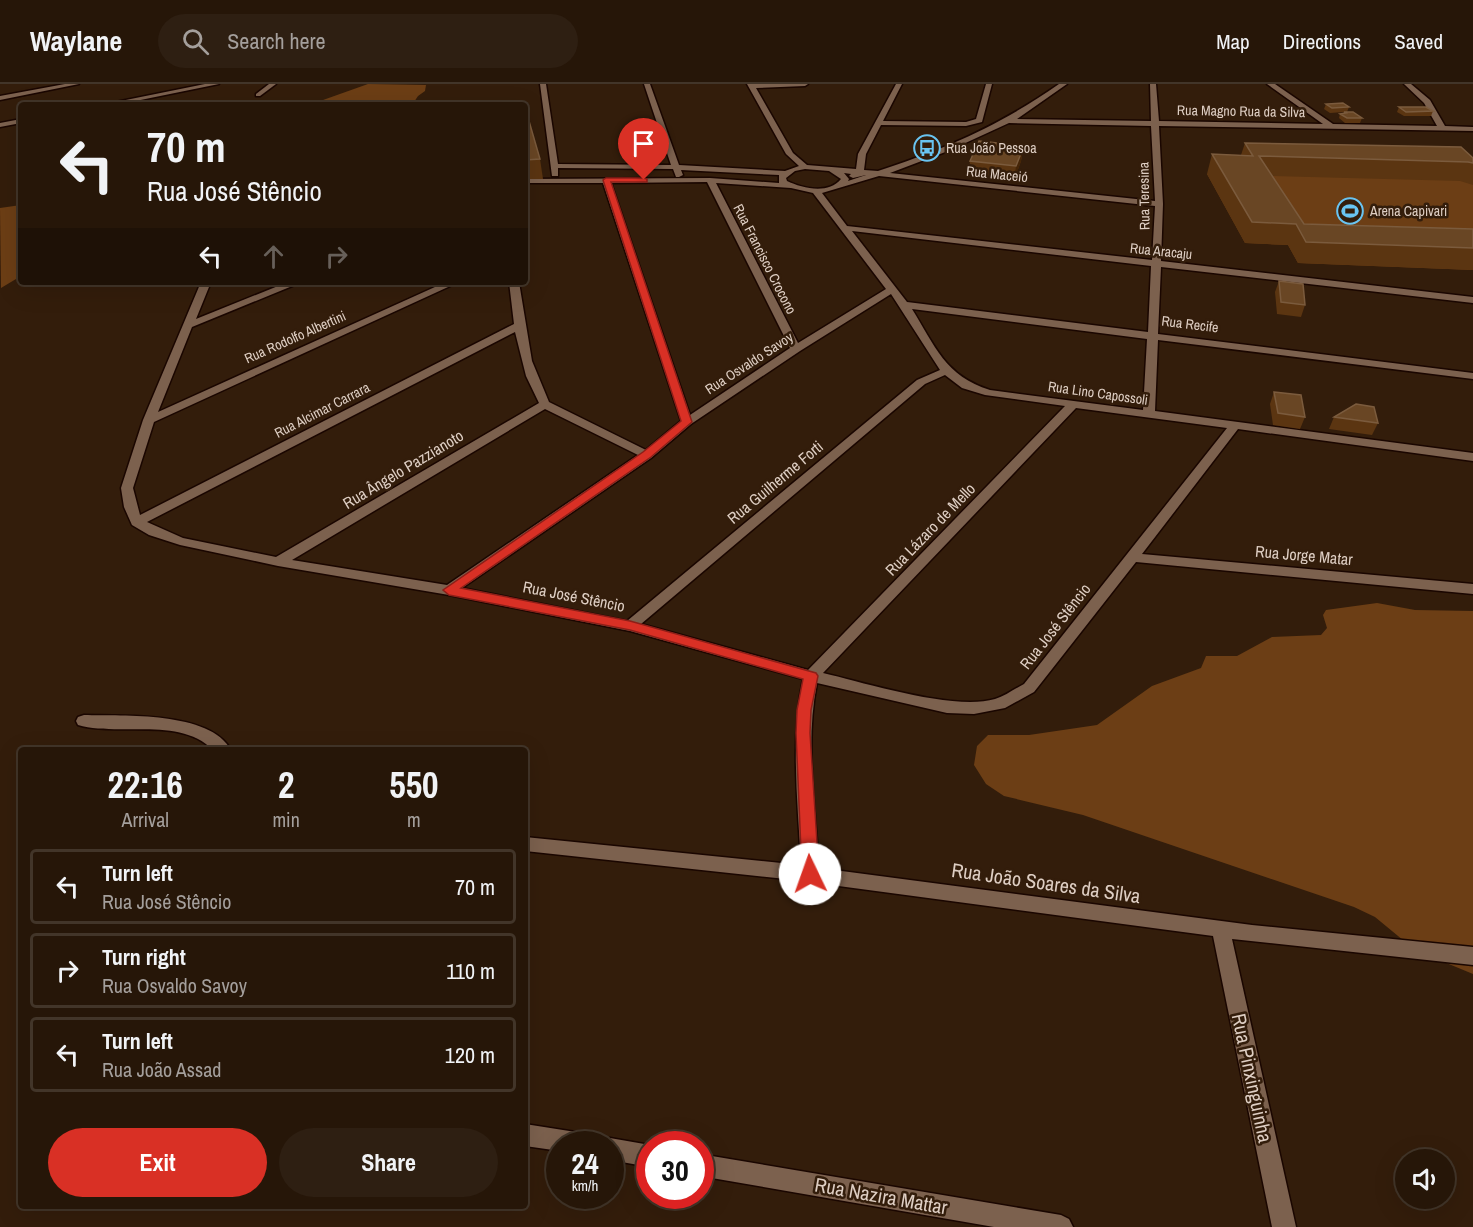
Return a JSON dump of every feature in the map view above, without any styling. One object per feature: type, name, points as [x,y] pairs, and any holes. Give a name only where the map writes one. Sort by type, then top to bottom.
[{"type":"street","points":[[0,98],[76,84]]},
{"type":"street","points":[[121,102],[216,84]]},
{"type":"street","points":[[258,95],[273,84]]},
{"type":"street","points":[[543,84],[556,180]]},
{"type":"street","points":[[647,84],[681,180]]},
{"type":"street","points":[[805,84],[750,85],[790,154],[805,167]]},
{"type":"street","points":[[840,185],[860,172],[862,154],[899,84]]},
{"type":"street","points":[[878,123],[966,124],[979,120],[988,84]]},
{"type":"street","points":[[528,181],[710,180],[816,190],[877,175],[984,133],[1008,122],[1064,84]]},
{"type":"street","name":"Rua Teresina","points":[[1149,415],[1159,204],[1153,84]]},
{"type":"street","points":[[1270,84],[1330,126]]},
{"type":"street","points":[[1407,84],[1427,102],[1442,128]]},
{"type":"street","points":[[0,125],[18,122]]},
{"type":"street","name":"Rua Magno Rua da Silva","points":[[1008,122],[1473,129]]},
{"type":"street","points":[[790,154],[787,172],[782,177],[783,182],[790,186]]},
{"type":"street","name":"Rua Maceió","points":[[554,165],[787,172],[805,167],[1159,204]]},
{"type":"street","points":[[832,169],[845,179],[840,185]]},
{"type":"street","points":[[606,180],[687,422]]},
{"type":"street","name":"Rua Francisco Crocono","points":[[710,180],[796,349]]},
{"type":"street","name":"Rua Lino Capossoli","points":[[816,190],[903,305],[946,371],[966,386],[989,393],[1073,405],[1473,457]]},
{"type":"street","name":"Rua Aracaju","points":[[845,228],[1473,300]]},
{"type":"street","points":[[137,522],[130,507],[127,488],[149,420],[205,285]]},
{"type":"street","points":[[187,327],[290,285]]},
{"type":"street","name":"Rua Rodolfo Albertini","points":[[149,420],[447,285]]},
{"type":"street","points":[[514,285],[520,325],[535,389],[545,404],[647,455]]},
{"type":"street","name":"Rua Osvaldo Savoy","points":[[449,590],[647,455],[687,422],[796,349],[891,290]]},
{"type":"street","name":"Rua Recife","points":[[903,305],[1473,376]]},
{"type":"street","name":"Rua Alcimar Carrara","points":[[137,522],[520,325]]},
{"type":"street","name":"Rua Guilherme Forti","points":[[630,626],[921,382],[946,371]]},
{"type":"street","name":"Rua Ângelo Pazzianoto","points":[[278,562],[545,404]]},
{"type":"street","name":"Rua Lázaro de Mello","points":[[811,676],[1073,405]]},
{"type":"street","name":"Rua José Stêncio","points":[[137,522],[154,532],[180,541],[278,562],[449,590],[630,626],[811,676],[947,707],[974,708],[999,704],[1029,688],[1235,426]]},
{"type":"street","name":"Rua Jorge Matar","points":[[1131,556],[1473,589]]},
{"type":"street","points":[[810,874],[803,733],[804,710],[811,676]]},
{"type":"street","points":[[84,721],[184,727],[206,734],[220,747]]},
{"type":"street","name":"Rua João Soares da Silva","points":[[528,844],[613,850],[810,874],[1221,930],[1473,956]]},
{"type":"street","name":"Rua Pinxinguinha","points":[[1221,930],[1284,1227]]},
{"type":"street","points":[[528,1135],[546,1138]]},
{"type":"street","name":"Rua Nazira Mattar","points":[[714,1167],[1062,1227]]},
{"type":"shaded area","points":[[368,84],[426,85],[425,91],[414,102],[317,102]]},
{"type":"shaded area","name":"Arena Capivari","points":[[1207,174],[1473,179],[1473,270],[1298,263],[1288,245],[1245,243]]},
{"type":"shaded area","points":[[18,205],[18,278],[1,288],[0,208]]},
{"type":"shaded area","points":[[1377,603],[1415,610],[1473,611],[1473,974],[1415,950],[1375,917],[1354,907],[1083,815],[1004,796],[986,784],[974,765],[977,746],[988,735],[1029,735],[1097,725],[1152,686],[1201,668],[1206,656],[1237,656],[1272,637],[1321,635],[1327,628],[1323,615],[1326,610]]},
{"type":"building","points":[[1343,103],[1349,107],[1332,108],[1326,104]]},
{"type":"building","points":[[1399,107],[1426,107],[1433,111],[1406,112]]},
{"type":"building","points":[[1344,112],[1353,112],[1362,118],[1347,118],[1340,114],[1346,113]]},
{"type":"building","points":[[528,121],[529,121],[540,159],[528,160]]},
{"type":"building","points":[[979,141],[1024,146],[1016,166],[970,161]]},
{"type":"building","points":[[1245,143],[1461,147],[1473,158],[1473,163],[1259,156],[1304,224],[1473,229],[1473,248],[1306,242],[1296,224],[1252,222],[1212,154],[1253,156]]},
{"type":"building","points":[[1279,281],[1303,284],[1305,305],[1281,302]]},
{"type":"building","points":[[1274,392],[1301,395],[1305,417],[1278,413]]},
{"type":"building","points":[[1356,404],[1374,407],[1378,423],[1334,417]]},
{"type":"place","name":"Rua João Pessoa","points":[[927,148]]},
{"type":"place","name":"Arena Capivari","points":[[1350,211]]},
{"type":"route","points":[[644,180],[606,180],[687,422],[647,455],[449,590],[630,626],[811,676],[804,710],[803,733],[810,874]]}]
